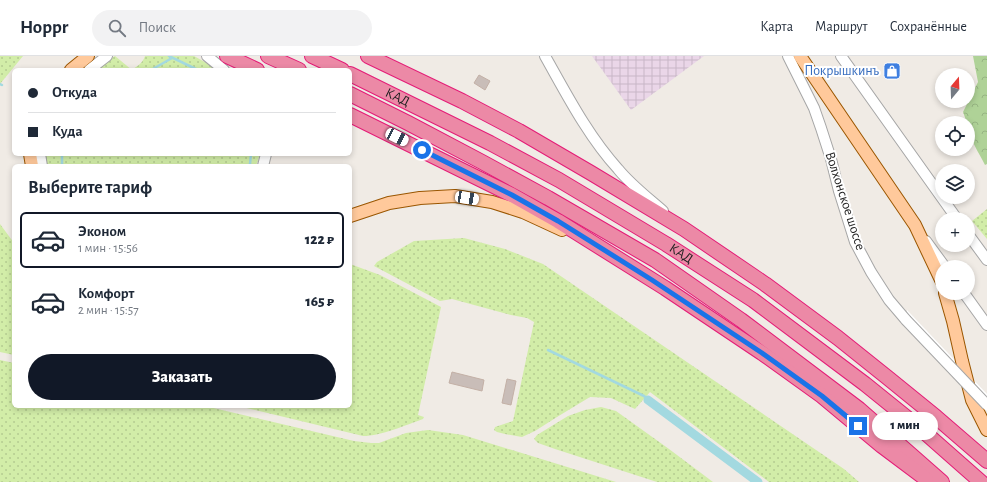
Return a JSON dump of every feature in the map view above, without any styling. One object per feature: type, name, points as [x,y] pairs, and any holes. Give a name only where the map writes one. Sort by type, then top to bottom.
[{"type":"highway","points":[[227,56],[252,68]]},
{"type":"highway","points":[[268,56],[295,68]]},
{"type":"highway","points":[[312,56],[338,68]]},
{"type":"highway","points":[[368,56],[462,101],[519,131],[684,229],[765,284],[838,338],[930,412],[987,461]]},
{"type":"highway","name":"КАД","points":[[352,75],[490,143],[559,180],[666,244],[753,300],[871,389],[922,430],[981,482]]},
{"type":"highway","name":"КАД","points":[[352,95],[482,162],[548,198],[655,260],[740,320],[859,409],[942,482]]},
{"type":"highway","points":[[352,116],[512,195],[601,248],[703,313],[804,383],[882,446],[930,482]]},
{"type":"main road","points":[[73,68],[88,56]]},
{"type":"main road","points":[[800,56],[915,225],[935,267]]},
{"type":"main road","points":[[352,215],[389,204],[420,198],[455,196],[492,202],[523,212],[601,248]]},
{"type":"main road","points":[[947,300],[972,400],[987,430]]},
{"type":"street","points":[[92,68],[107,56]]},
{"type":"street","points":[[207,56],[222,68]]},
{"type":"street","points":[[546,56],[573,105],[601,149],[631,184],[684,229]]},
{"type":"street","name":"Волхонское шоссе","points":[[788,56],[819,121],[855,242],[871,272],[889,300],[906,320],[987,405]]},
{"type":"street","points":[[841,56],[952,212]]},
{"type":"street","points":[[915,225],[940,260]]},
{"type":"street","points":[[975,243],[986,258]]},
{"type":"street","points":[[969,300],[987,325]]},
{"type":"shaded area","points":[[592,56],[704,56],[631,110]]},
{"type":"green space","points":[[0,56],[23,56],[12,68],[0,84]]},
{"type":"green space","points":[[115,56],[130,68],[96,68]]},
{"type":"green space","points":[[145,56],[194,56],[215,68],[134,68]]},
{"type":"green space","points":[[973,56],[987,56],[987,164],[985,165],[975,146],[975,116],[964,116],[963,112],[965,108],[975,108],[975,88],[978,82]]},
{"type":"green space","points":[[41,156],[259,156],[257,164],[43,164]]},
{"type":"green space","points":[[987,209],[987,239],[975,225],[975,219]]},
{"type":"green space","points":[[0,224],[12,240],[12,355],[0,352]]},
{"type":"green space","points":[[464,238],[505,249],[543,264],[844,469],[859,482],[769,482],[650,392],[635,409],[611,398],[590,397],[535,431],[522,437],[497,432],[494,430],[495,427],[513,421],[534,322],[527,318],[452,299],[440,301],[374,266],[377,262],[414,241]]},
{"type":"green space","points":[[352,265],[380,275],[441,307],[418,415],[424,417],[423,419],[385,432],[370,436],[363,436],[246,408],[352,408]]},
{"type":"green space","points":[[0,360],[12,363],[12,408],[214,408],[354,441],[371,443],[379,443],[406,433],[428,430],[463,435],[616,482],[0,482]]},
{"type":"green space","points":[[601,407],[616,411],[713,482],[657,482],[555,449],[538,443],[534,439],[537,435],[568,416],[585,410]]},
{"type":"pier","points":[[907,310],[987,394],[987,411],[906,326]]},
{"type":"building","points":[[479,75],[490,81],[485,90],[474,83]]},
{"type":"building","points":[[452,372],[484,380],[482,391],[449,383]]},
{"type":"building","points":[[507,379],[516,381],[511,405],[502,403]]},
{"type":"waterway","points":[[169,56],[194,68]]},
{"type":"waterway","points":[[154,68],[172,58]]},
{"type":"waterway","points":[[62,156],[62,164]]},
{"type":"waterway","points":[[250,164],[251,156]]},
{"type":"waterway","points":[[548,350],[644,396],[648,400]]},
{"type":"waterway","points":[[648,400],[758,482]]},
{"type":"place","name":"Покрышкинъ","points":[[892,71]]},
{"type":"route","points":[[422,150],[512,195],[558,221],[652,280],[710,317],[762,353],[822,396],[858,426]]}]
